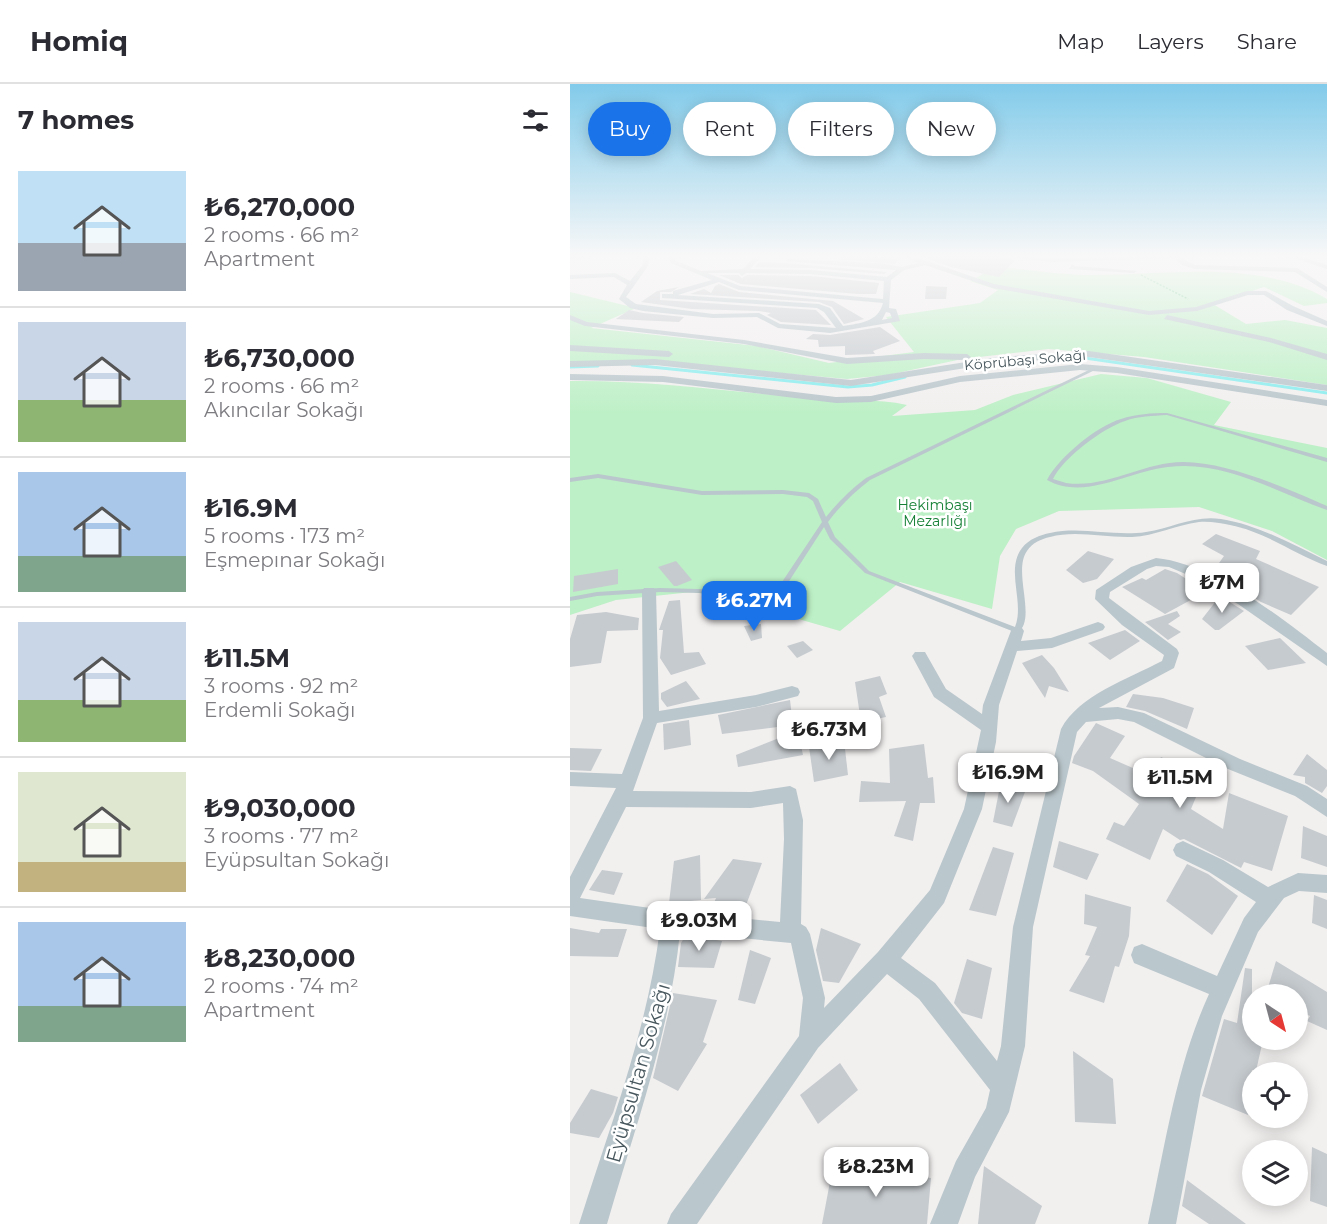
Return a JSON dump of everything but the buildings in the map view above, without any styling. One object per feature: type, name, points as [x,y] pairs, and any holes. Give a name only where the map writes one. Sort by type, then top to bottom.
[{"type":"street","points":[[651,308],[713,316],[759,315],[778,326],[792,330],[842,330],[862,322],[879,319],[884,308]]},
{"type":"street","points":[[822,308],[829,313],[842,330]]},
{"type":"street","points":[[829,313],[843,308]]},
{"type":"street","points":[[862,322],[897,319],[890,308]]},
{"type":"street","points":[[1121,308],[1252,336],[1327,357]]},
{"type":"street","points":[[1149,313],[1175,312],[1192,308]]},
{"type":"street","points":[[1292,308],[1327,324]]},
{"type":"street","points":[[570,317],[585,324],[744,342],[838,360],[924,356],[996,360]]},
{"type":"street","points":[[570,348],[630,350],[726,359],[764,366],[784,376]]},
{"type":"street","name":"Köprübaşı Sokağı","points":[[570,364],[655,362],[811,381],[851,383],[876,381],[996,360],[1089,354],[1327,388]]},
{"type":"street","name":"Köprübaşı Sokağı","points":[[570,377],[663,379],[836,400],[871,399],[989,374],[1043,369],[1095,368],[1327,403]]},
{"type":"street","points":[[799,394],[811,381]]},
{"type":"street","points":[[944,1224],[965,1170],[997,1112],[1013,1046],[1023,927],[1063,744],[1078,716],[1121,687],[1169,664],[1172,653],[1138,632],[1102,599],[1103,590],[1155,562],[1180,566],[1250,606],[1327,661]]},
{"type":"street","points":[[570,897],[621,799],[651,718],[649,591]]},
{"type":"street","points":[[681,1224],[810,1040],[886,960],[937,897],[974,809],[991,705],[1014,639],[1052,643],[1098,627]]},
{"type":"street","points":[[920,656],[940,693],[989,727]]},
{"type":"street","points":[[651,718],[756,701],[792,692]]},
{"type":"street","points":[[1078,716],[1118,713],[1138,717],[1234,764],[1301,791],[1327,809]]},
{"type":"street","points":[[570,779],[628,781]]},
{"type":"street","points":[[621,799],[751,800],[790,794],[792,800],[790,932]]},
{"type":"street","points":[[1183,850],[1216,866],[1270,900]]},
{"type":"street","points":[[1162,1224],[1189,1090],[1211,1015],[1251,925],[1276,891],[1298,882],[1327,884]]},
{"type":"street","points":[[570,906],[671,921],[799,934],[814,998],[810,1040]]},
{"type":"street","name":"Eyüpsultan Sokağı","points":[[593,1224],[639,1083],[668,967],[671,921]]},
{"type":"street","points":[[1142,955],[1223,989]]},
{"type":"street","points":[[886,960],[927,992],[1003,1087]]},
{"type":"lane","points":[[570,599],[597,594],[706,590],[765,597],[782,587],[852,489],[868,479],[1095,368]]},
{"type":"lane","points":[[1327,460],[1167,414],[1143,415],[1107,424],[1057,465],[1050,480],[1062,486],[1098,483],[1159,465],[1185,464],[1210,468],[1249,480],[1327,508]]},
{"type":"lane","points":[[570,480],[598,476],[722,495],[798,493],[816,500],[832,538],[867,572],[1014,639],[1023,616],[1019,560],[1025,548],[1039,536],[1058,533],[1115,537],[1145,535],[1188,521],[1223,521],[1241,525],[1327,564]]},
{"type":"green space","points":[[570,308],[636,308],[591,328],[757,346],[829,363],[914,352],[886,317],[945,308],[1220,308],[1246,324],[1285,320],[1327,328],[1327,385],[1144,357],[1048,349],[962,359],[888,375],[847,379],[661,362],[570,363]]},
{"type":"green space","name":"Hekimbaşı Mezarlığı","points":[[1101,374],[1147,378],[1231,402],[1214,425],[1327,448],[1327,560],[1272,531],[1199,507],[1059,511],[1016,529],[1000,556],[992,609],[900,582],[840,631],[719,596],[692,592],[616,600],[570,615],[570,381],[662,384],[907,405],[892,416],[975,410],[1013,395]]},
{"type":"waterway","points":[[1078,357],[1327,393]]},
{"type":"waterway","points":[[632,365],[848,387],[872,385],[905,377]]},
{"type":"waterway","points":[[570,367],[598,366]]}]
